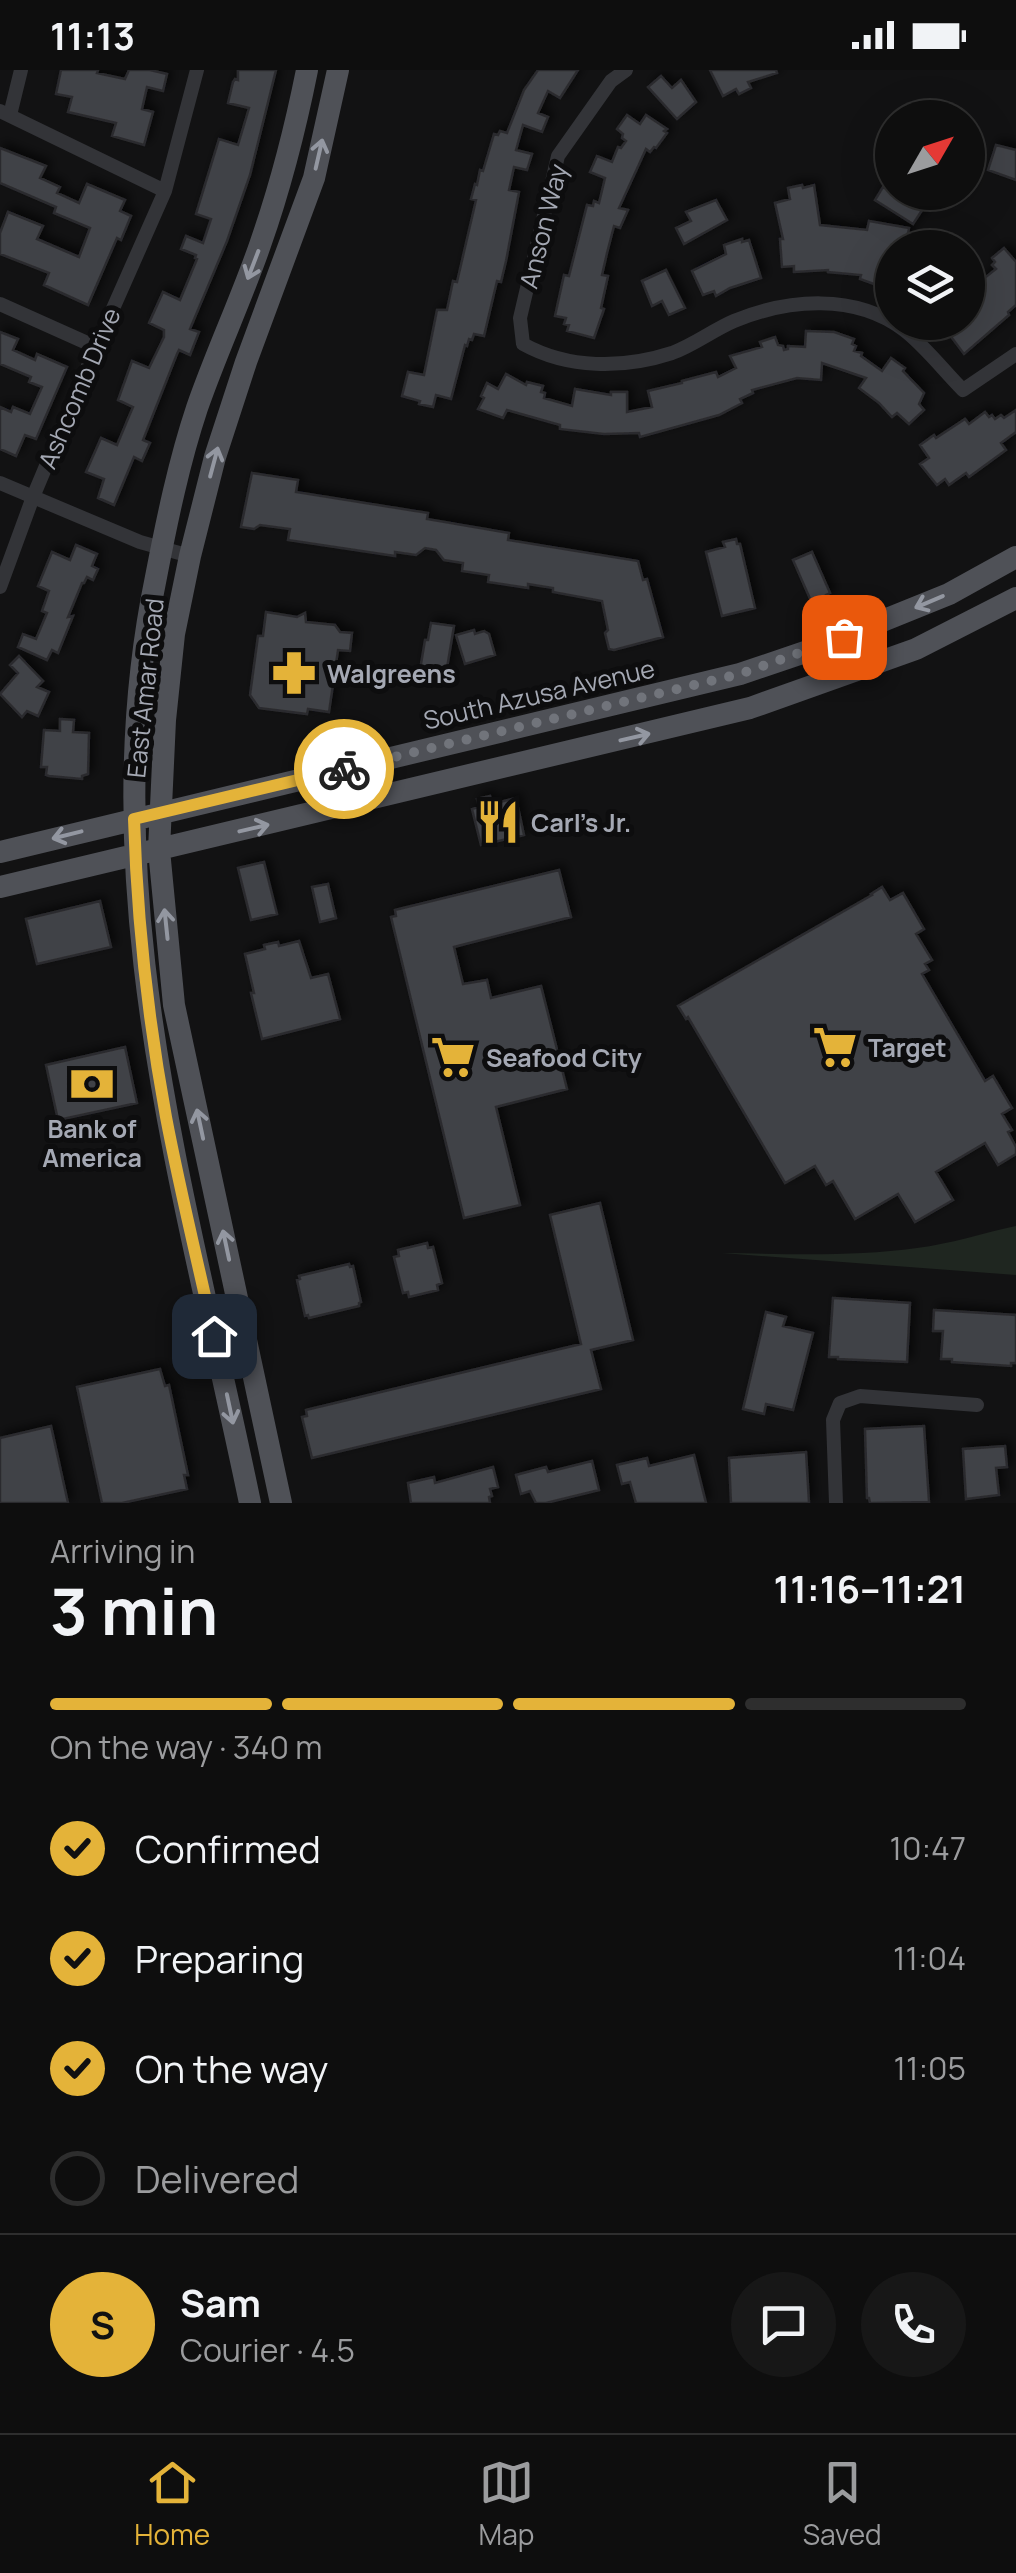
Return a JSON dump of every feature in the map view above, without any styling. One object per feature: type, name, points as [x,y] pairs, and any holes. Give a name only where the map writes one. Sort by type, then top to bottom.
[{"type":"main road","name":"East Amar Road","points":[[250,1503],[167,1121],[146,986],[134,819],[135,770],[142,666],[162,548],[196,411],[266,227],[290,153],[308,70]]},
{"type":"main road","name":"East Amar Road","points":[[281,1503],[174,1006],[159,850],[165,720],[174,634],[190,556],[215,457],[246,362],[314,178],[338,70]]},
{"type":"main road","name":"South Azusa Avenue","points":[[0,852],[740,674],[949,594],[1016,557]]},
{"type":"main road","points":[[0,888],[750,708],[916,649],[1016,598]]},
{"type":"main road","points":[[533,724],[540,760]]},
{"type":"street","points":[[21,70],[5,113],[165,191]]},
{"type":"street","name":"Ashcomb Drive","points":[[0,588],[33,497],[165,191],[197,70]]},
{"type":"street","name":"Anson Way","points":[[626,70],[610,81],[558,156],[520,318],[522,344],[546,356],[615,366],[674,352],[734,321],[774,309],[819,302],[875,314]]},
{"type":"street","points":[[0,304],[96,347]]},
{"type":"street","points":[[918,340],[964,390],[1016,354]]},
{"type":"street","points":[[0,484],[140,542],[190,556]]},
{"type":"street","points":[[836,1503],[833,1420],[840,1403],[860,1396],[976,1405]]},
{"type":"shaded area","points":[[1016,1226],[1016,1275],[722,1253],[893,1251]]},
{"type":"building","points":[[61,70],[98,70],[97,73],[125,79],[129,70],[167,74],[163,91],[147,87],[142,109],[153,112],[144,145],[112,136],[116,123],[68,112],[72,97],[56,94]]},
{"type":"building","points":[[238,70],[276,70],[250,175],[190,329],[199,332],[190,355],[179,350],[143,440],[150,443],[142,461],[134,457],[114,505],[98,498],[104,479],[86,472],[101,438],[117,445],[133,407],[118,400],[132,361],[149,368],[164,330],[149,323],[163,292],[180,300],[197,259],[181,249],[186,236],[203,243],[211,219],[196,214],[219,139],[238,145],[249,108],[228,103]]},
{"type":"building","points":[[538,70],[578,70],[560,98],[548,91],[538,113],[548,117],[542,132],[523,125],[516,150],[532,154],[527,170],[514,167],[509,190],[519,192],[501,282],[497,281],[484,336],[474,334],[465,345],[451,399],[436,395],[433,407],[419,404],[420,401],[402,396],[408,372],[424,375],[437,310],[447,310],[453,281],[457,282],[480,170],[483,171],[494,134],[507,133],[524,90]]},
{"type":"building","points":[[710,70],[777,73],[748,82],[751,88],[739,94],[736,89],[723,96]]},
{"type":"building","points":[[661,76],[672,88],[681,80],[696,102],[677,119],[648,87]]},
{"type":"building","points":[[627,115],[640,124],[646,115],[667,129],[667,133],[656,148],[650,152],[646,149],[619,208],[628,210],[620,228],[614,226],[602,275],[608,276],[601,308],[604,309],[594,338],[567,331],[566,318],[555,316],[587,205],[599,203],[605,178],[590,172],[597,156],[612,162],[618,147],[626,141],[617,129]]},
{"type":"building","points":[[996,145],[1016,150],[1016,180],[988,170]]},
{"type":"building","points":[[0,148],[46,166],[40,178],[60,187],[57,193],[79,203],[87,184],[125,200],[120,211],[131,216],[121,240],[117,238],[88,305],[44,285],[49,273],[0,254],[0,233],[8,212],[43,226],[37,239],[79,257],[90,228],[54,213],[56,207],[0,183]]},
{"type":"building","points":[[814,185],[820,225],[867,230],[869,221],[909,228],[875,230],[875,284],[860,279],[861,275],[828,270],[794,272],[794,266],[782,267],[783,239],[775,203],[790,199],[788,188]]},
{"type":"building","points":[[716,200],[727,220],[684,244],[676,228],[691,221],[686,212]]},
{"type":"building","points":[[891,210],[922,210],[913,224]]},
{"type":"building","points":[[749,240],[761,278],[716,296],[714,291],[703,295],[692,271],[726,254],[724,245]]},
{"type":"building","points":[[1004,248],[1016,262],[1016,305],[985,336],[985,278],[996,269],[992,258]]},
{"type":"building","points":[[666,270],[685,308],[669,315],[662,301],[652,306],[642,281]]},
{"type":"building","points":[[806,331],[834,332],[854,339],[854,351],[862,353],[882,371],[891,358],[905,368],[903,371],[924,393],[919,404],[924,410],[909,424],[897,413],[892,417],[859,388],[866,378],[822,363],[821,380],[797,378],[752,390],[740,399],[742,403],[719,415],[640,437],[639,433],[560,429],[560,425],[507,410],[503,418],[478,409],[487,383],[498,389],[506,374],[526,385],[527,382],[543,386],[544,398],[572,406],[575,389],[611,395],[627,392],[627,412],[652,407],[648,391],[716,372],[718,377],[736,368],[730,356],[762,347],[760,342],[775,337],[784,350],[788,346],[805,347]]},
{"type":"building","points":[[0,332],[18,339],[13,350],[35,360],[37,354],[67,367],[36,439],[25,435],[16,456],[0,449],[0,407],[30,414],[42,387],[29,382],[31,377],[0,364]]},
{"type":"building","points":[[954,340],[980,340],[964,354]]},
{"type":"building","points":[[1016,410],[1016,432],[1001,443],[1006,450],[969,477],[966,473],[949,485],[945,479],[937,485],[920,464],[929,458],[920,445],[934,435],[936,438],[965,419],[969,424],[985,412],[995,419]]},
{"type":"building","points":[[252,473],[298,480],[296,492],[428,513],[427,519],[509,533],[508,540],[638,561],[663,637],[609,649],[602,601],[553,592],[553,588],[488,582],[489,575],[462,571],[463,563],[444,560],[436,550],[425,548],[416,555],[395,552],[395,556],[288,540],[290,529],[241,527]]},
{"type":"building","points":[[736,539],[755,608],[722,616],[706,552]]},
{"type":"building","points":[[76,545],[97,554],[92,566],[98,569],[93,580],[87,577],[82,583],[58,653],[52,650],[47,660],[18,647],[23,634],[36,639],[47,613],[42,611],[49,591],[38,586],[52,552],[70,560]]},
{"type":"building","points":[[812,552],[830,593],[816,602],[811,601],[793,560]]},
{"type":"building","name":"Walgreens","points":[[266,612],[297,617],[305,613],[306,622],[335,625],[340,632],[352,633],[350,651],[338,650],[329,712],[308,709],[307,714],[259,708],[250,695],[258,636],[263,636]]},
{"type":"building","points":[[431,623],[454,626],[446,674],[420,670]]},
{"type":"building","points":[[474,630],[475,634],[489,634],[495,655],[465,664],[456,635]]},
{"type":"building","points":[[19,656],[43,681],[37,687],[49,692],[38,716],[27,711],[22,717],[0,694],[18,673],[10,665]]},
{"type":"building","points":[[60,719],[74,720],[73,732],[89,733],[88,774],[82,779],[49,776],[47,767],[41,767],[44,730],[60,731]]},
{"type":"building","name":"Carl's Jr.","points":[[490,796],[492,804],[516,798],[524,835],[481,845],[472,809],[479,807],[477,799]]},
{"type":"building","points":[[264,862],[277,914],[251,920],[238,868]]},
{"type":"building","points":[[559,870],[571,917],[454,947],[463,984],[487,980],[491,998],[541,986],[567,1089],[496,1107],[520,1205],[464,1218],[391,917],[396,916],[395,910]]},
{"type":"building","points":[[328,884],[336,918],[320,922],[312,887]]},
{"type":"building","name":"Target","points":[[882,887],[890,900],[903,893],[924,929],[916,934],[932,960],[925,964],[929,970],[922,974],[985,1081],[993,1076],[1012,1108],[1002,1114],[1016,1147],[1016,1154],[998,1165],[985,1143],[936,1172],[953,1200],[915,1222],[898,1194],[855,1219],[833,1181],[826,1185],[815,1166],[785,1183],[678,1006]]},
{"type":"building","points":[[100,901],[111,947],[37,964],[26,919]]},
{"type":"building","points":[[299,941],[311,978],[328,974],[340,1019],[262,1039],[245,954],[265,949],[264,945]]},
{"type":"building","name":"Bank of America","points":[[125,1047],[137,1103],[58,1120],[46,1065]]},
{"type":"building","points":[[600,1203],[633,1340],[591,1350],[601,1389],[312,1458],[302,1417],[307,1416],[306,1410],[581,1344],[550,1215]]},
{"type":"building","points":[[427,1243],[428,1248],[433,1247],[442,1283],[437,1285],[438,1290],[409,1297],[408,1292],[403,1293],[394,1257],[399,1256],[398,1250]]},
{"type":"building","points":[[353,1266],[359,1306],[305,1316],[299,1276]]},
{"type":"building","points":[[833,1298],[910,1303],[907,1362],[829,1357]]},
{"type":"building","points":[[934,1310],[1016,1315],[1016,1363],[1011,1366],[941,1359],[943,1331],[933,1331]]},
{"type":"building","points":[[766,1312],[786,1317],[783,1326],[813,1333],[793,1410],[766,1404],[764,1414],[743,1409]]},
{"type":"building","points":[[160,1369],[165,1386],[169,1385],[188,1475],[184,1475],[187,1489],[122,1503],[102,1503],[77,1387]]},
{"type":"building","points":[[51,1426],[68,1503],[0,1503],[0,1438]]},
{"type":"building","points":[[924,1426],[929,1502],[870,1503],[865,1429]]},
{"type":"building","points":[[1005,1446],[1007,1467],[996,1468],[999,1495],[966,1499],[963,1449]]},
{"type":"building","points":[[806,1452],[809,1503],[731,1503],[729,1458]]},
{"type":"building","points":[[694,1455],[706,1503],[636,1503],[630,1482],[622,1484],[617,1465],[647,1458],[649,1466]]},
{"type":"building","points":[[592,1461],[599,1490],[546,1503],[536,1503],[530,1491],[521,1494],[516,1475]]},
{"type":"building","points":[[493,1467],[498,1487],[490,1489],[490,1503],[411,1503],[408,1483],[434,1477],[435,1483]]},
{"type":"way so far","points":[[344,769],[740,674],[844,637]]},
{"type":"place","name":"Walgreens","points":[[294,673]]},
{"type":"place","name":"Carl's Jr.","points":[[498,822]]},
{"type":"place","name":"Target","points":[[835,1047]]},
{"type":"place","name":"Seafood City","points":[[453,1057]]},
{"type":"place","name":"Bank of America","points":[[92,1084]]},
{"type":"route","points":[[214,1336],[180,1187],[154,1040],[138,901],[134,819],[344,769]]}]
